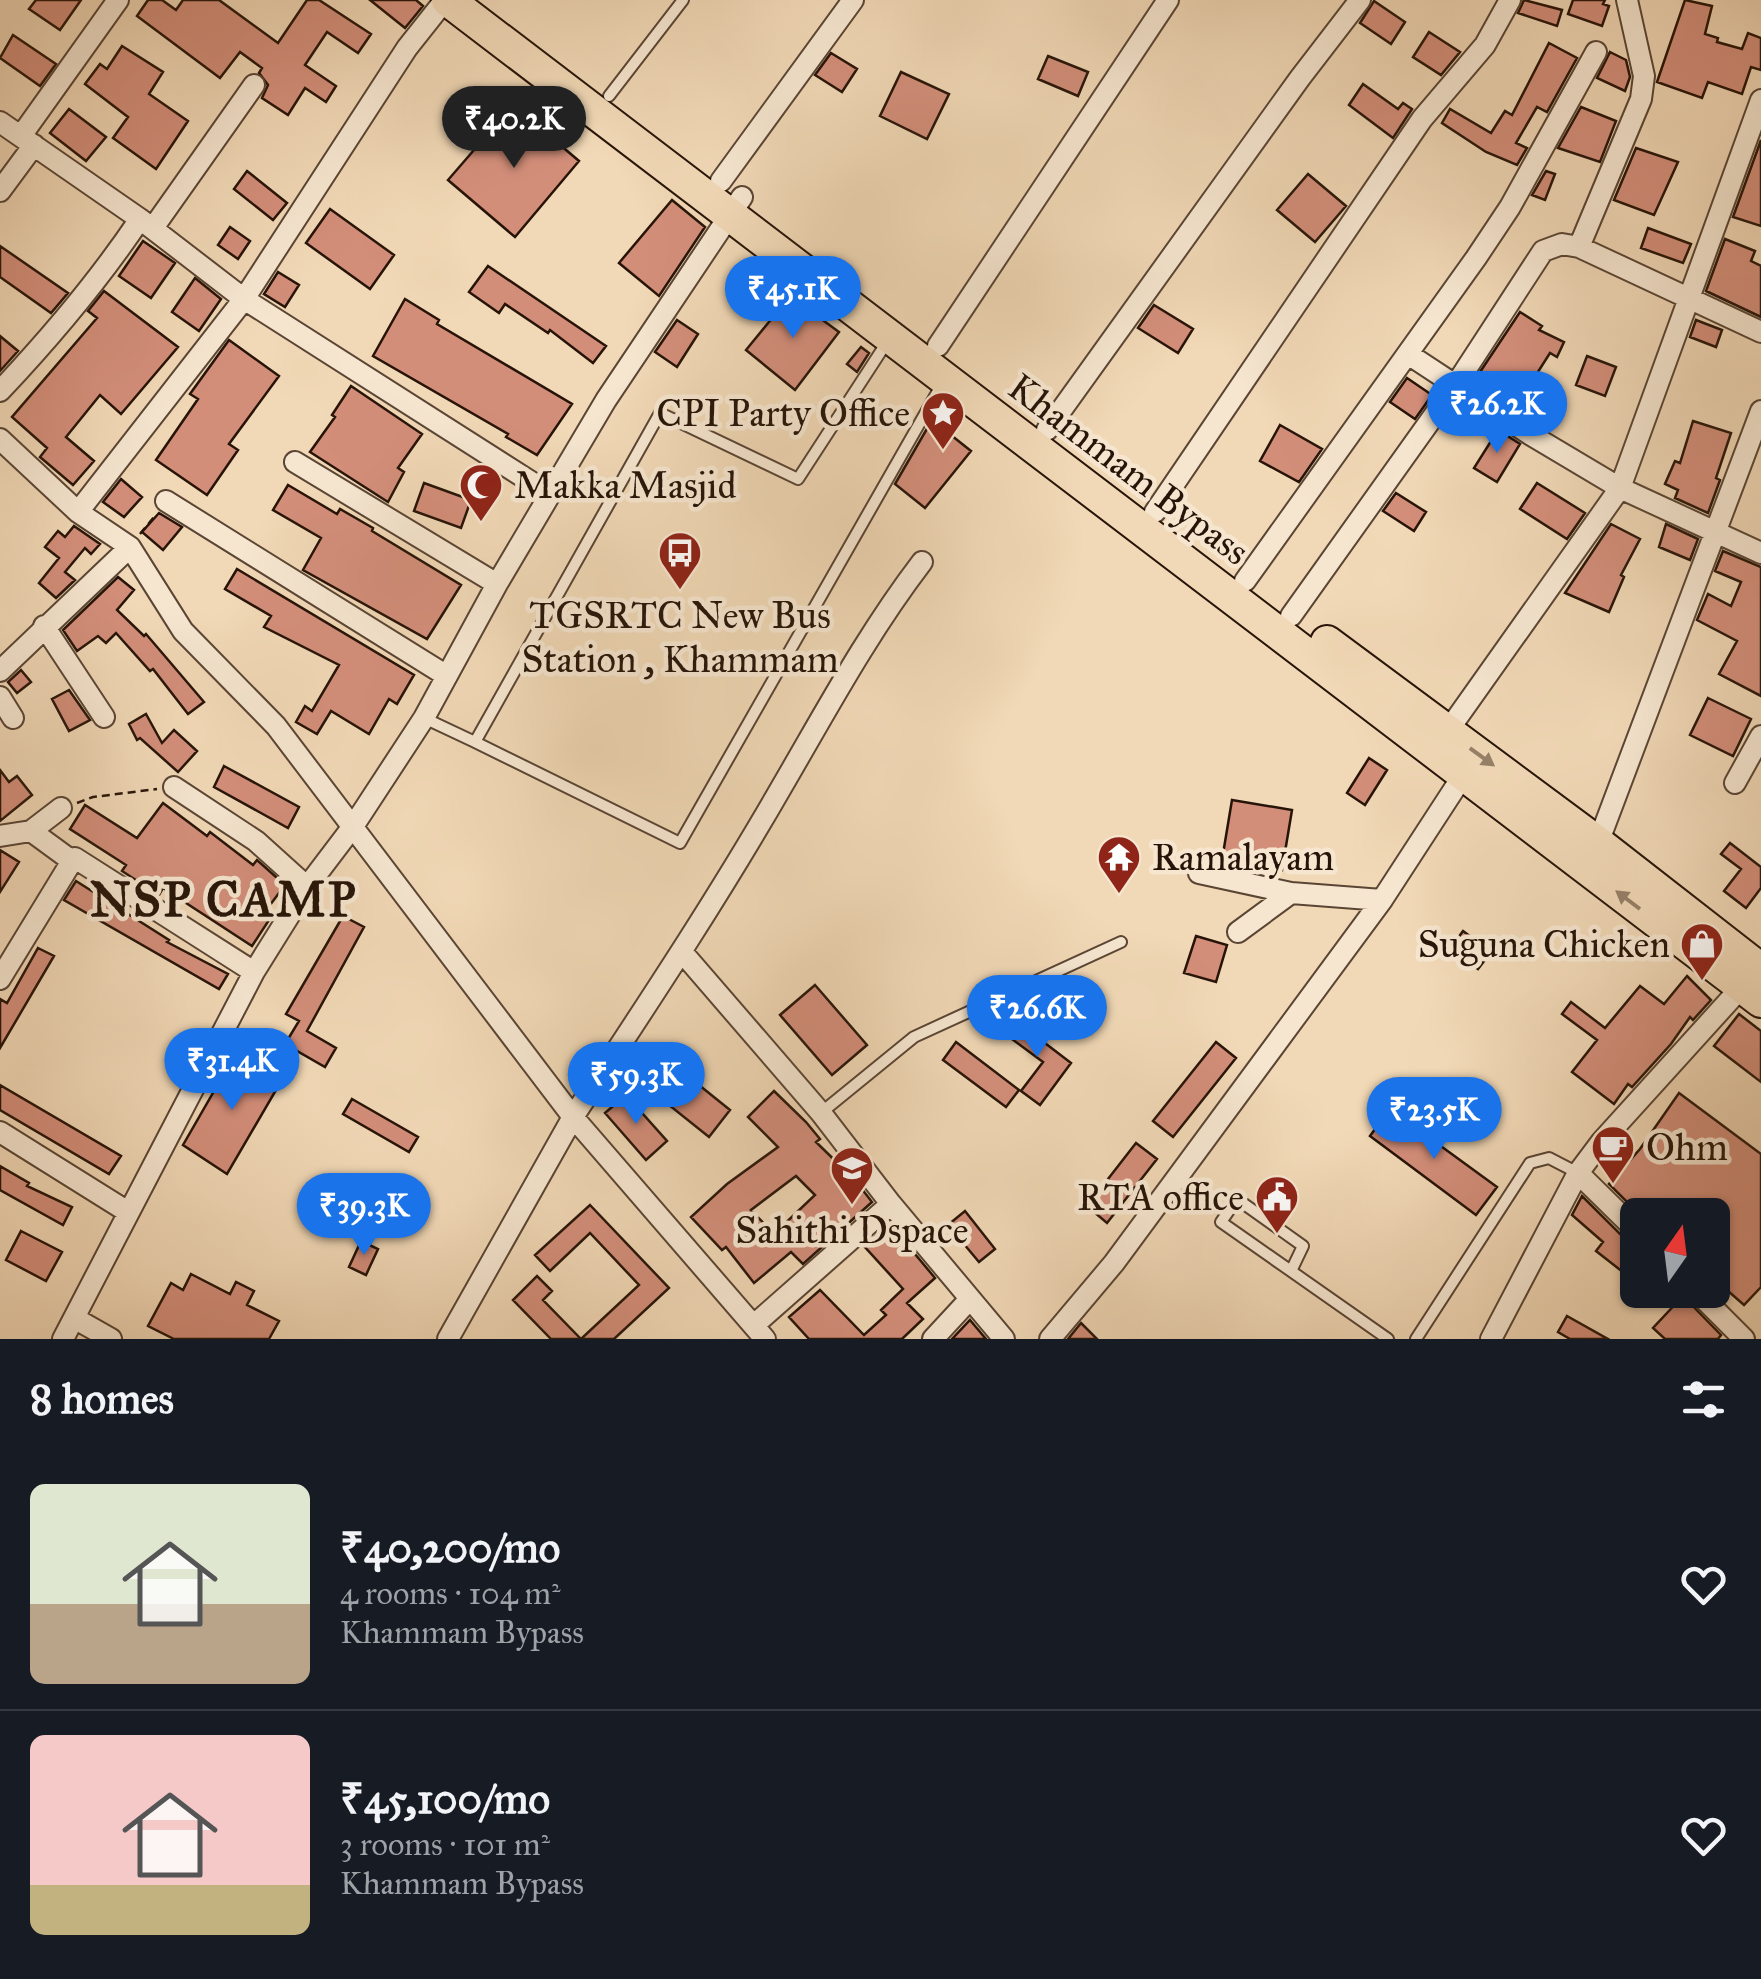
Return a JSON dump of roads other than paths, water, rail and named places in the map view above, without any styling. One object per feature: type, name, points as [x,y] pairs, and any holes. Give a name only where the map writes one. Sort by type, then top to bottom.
[{"type":"highway","name":"Khammam Bypass","points":[[447,0],[938,346],[1036,430],[1464,774],[1757,978]]},
{"type":"highway","name":"Khammam Bypass","points":[[484,0],[609,96],[890,337],[945,379],[1036,430],[1155,512],[1598,843],[1757,978]]},
{"type":"street","points":[[0,191],[118,0]]},
{"type":"street","points":[[78,512],[244,299],[407,48],[447,0]]},
{"type":"street","points":[[62,1339],[254,972],[307,887],[354,825],[424,718],[550,494],[853,0]]},
{"type":"street","points":[[938,346],[1168,0]]},
{"type":"street","points":[[1036,430],[1360,0]]},
{"type":"street","points":[[1155,512],[1422,119],[1485,46],[1510,0]]},
{"type":"street","points":[[1579,247],[1640,100],[1644,76],[1627,0]]},
{"type":"street","points":[[1245,581],[1510,206],[1596,52]]},
{"type":"street","points":[[0,390],[146,223],[254,85]]},
{"type":"street","points":[[1447,732],[1620,488],[1761,100]]},
{"type":"street","points":[[0,122],[146,223],[244,299],[550,494]]},
{"type":"street","points":[[1291,616],[1455,386],[1544,251],[1562,244],[1579,247],[1761,332]]},
{"type":"street","points":[[1408,354],[1620,488],[1761,553]]},
{"type":"street","points":[[1598,843],[1761,411]]},
{"type":"street","points":[[0,439],[78,512],[130,547],[183,631],[276,726],[573,1117],[760,1332],[891,1204]]},
{"type":"street","points":[[295,462],[497,584]]},
{"type":"street","points":[[166,501],[447,676]]},
{"type":"street","points":[[0,671],[130,547]]},
{"type":"street","points":[[448,1339],[573,1117],[682,952],[844,675],[922,562]]},
{"type":"street","points":[[44,626],[104,717]]},
{"type":"street","points":[[0,697],[13,718]]},
{"type":"street","points":[[1735,783],[1761,736]]},
{"type":"street","points":[[1050,1339],[1114,1263],[1382,900],[1464,774]]},
{"type":"street","points":[[174,787],[256,842],[307,887]]},
{"type":"street","points":[[0,836],[31,832],[61,808]]},
{"type":"street","points":[[31,832],[72,861]]},
{"type":"street","points":[[0,979],[76,858],[254,972]]},
{"type":"street","points":[[1199,874],[1292,893],[1382,900]]},
{"type":"street","points":[[1238,932],[1292,893]]},
{"type":"street","points":[[682,952],[821,1113],[1004,1339]]},
{"type":"street","points":[[1491,1339],[1578,1173],[1602,1141],[1757,978]]},
{"type":"street","points":[[0,1132],[128,1212]]},
{"type":"street","points":[[1578,1173],[1620,1214]]},
{"type":"street","points":[[933,1339],[970,1298]]},
{"type":"street","points":[[1713,1308],[1744,1339]]},
{"type":"street","points":[[74,1318],[110,1339]]},
{"type":"street","points":[[1755,1339],[1761,1331]]},
{"type":"lane","points":[[609,96],[683,0]]},
{"type":"lane","points":[[475,742],[660,413],[798,480],[890,337]]},
{"type":"lane","points":[[424,718],[680,843],[945,379]]},
{"type":"lane","points":[[821,1113],[914,1036],[1121,942]]},
{"type":"lane","points":[[1416,1339],[1530,1164],[1549,1158],[1578,1173]]},
{"type":"lane","points":[[1292,1270],[1303,1246],[1237,1199],[1221,1222],[1388,1339]]},
{"type":"place","name":"CPI Party Office","points":[[943,451]]},
{"type":"place","name":"Makka Masjid","points":[[481,523]]},
{"type":"place","name":"TGSRTC New Bus Station , Khammam","points":[[680,591]]},
{"type":"place","name":"Ramalayam","points":[[1119,895]]},
{"type":"place","name":"Suguna Chicken","points":[[1702,982]]},
{"type":"place","name":"Ohm","points":[[1613,1185]]},
{"type":"place","name":"Sahithi Dspace","points":[[852,1206]]},
{"type":"place","name":"RTA office","points":[[1277,1235]]},
{"type":"district","name":"NSP CAMP","points":[[224,899]]}]
